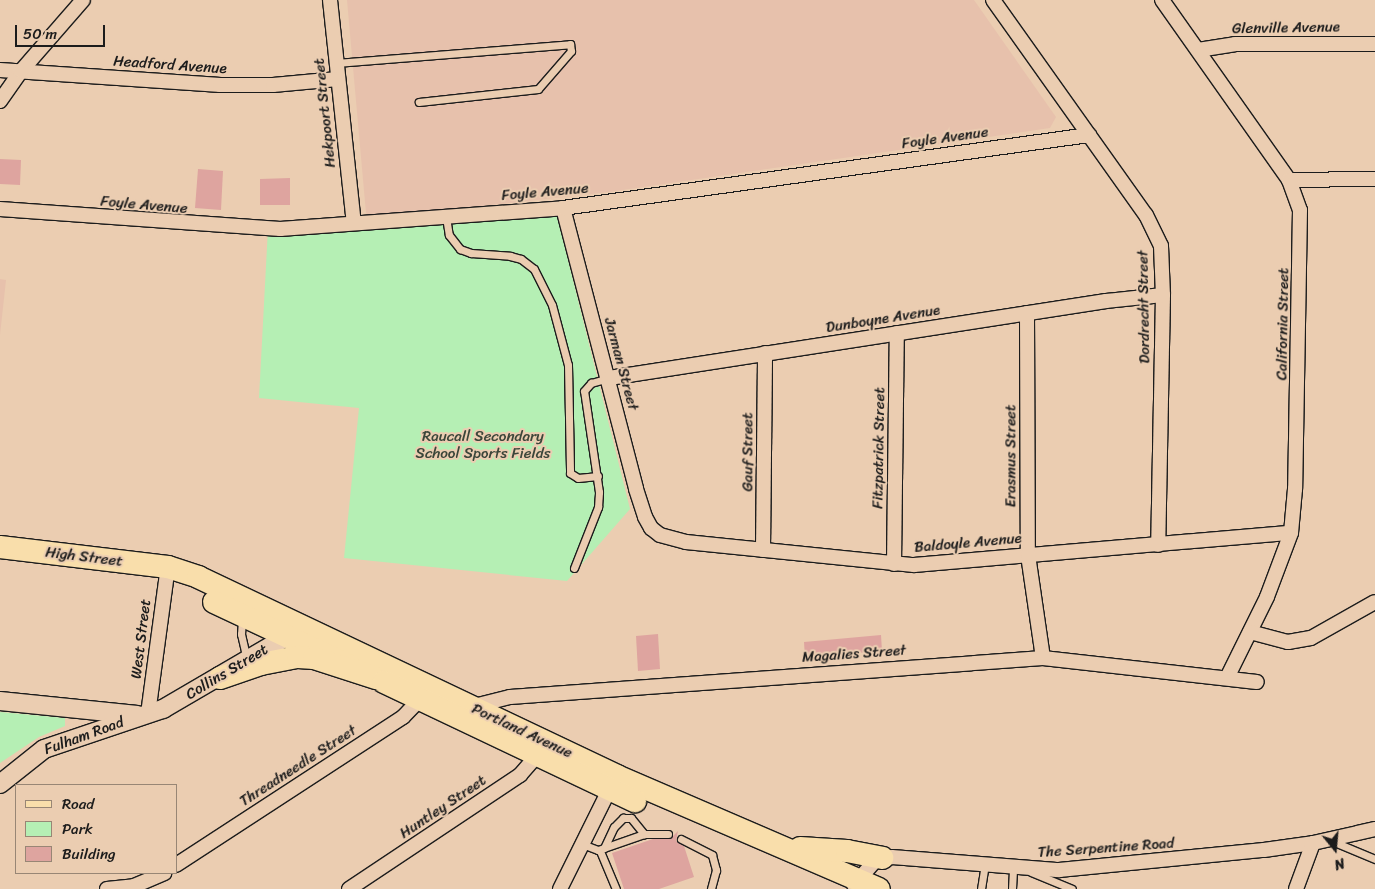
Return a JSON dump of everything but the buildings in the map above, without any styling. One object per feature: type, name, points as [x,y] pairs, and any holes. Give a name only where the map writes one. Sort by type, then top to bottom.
[{"type":"main road","name":"High Street","points":[[0,548],[166,574]]},
{"type":"main road","name":"High Street","points":[[0,560],[166,574]]},
{"type":"main road","name":"Portland Avenue","points":[[166,574],[247,608],[613,783],[851,885],[878,889]]},
{"type":"main road","name":"Portland Avenue","points":[[296,632],[376,678],[426,694]]},
{"type":"main road","points":[[220,678],[261,664],[298,658],[314,658],[376,678]]},
{"type":"main road","name":"Portland Avenue","points":[[613,783],[786,848],[851,885]]},
{"type":"main road","points":[[786,848],[847,851],[882,858]]},
{"type":"street","points":[[0,101],[21,71],[84,0]]},
{"type":"street","name":"Hekpoort Street","points":[[330,0],[354,223]]},
{"type":"street","name":"Dordrecht Street","points":[[993,0],[1155,231],[1161,246],[1163,295],[1158,545]]},
{"type":"street","name":"California Street","points":[[1162,0],[1288,180],[1298,200],[1301,221],[1295,489],[1291,533],[1267,597],[1227,678]]},
{"type":"street","name":"Glenville Avenue","points":[[1198,50],[1235,44],[1375,44]]},
{"type":"street","name":"Headford Avenue","points":[[0,70],[246,86],[338,79]]},
{"type":"street","name":"Foyle Avenue","points":[[0,209],[263,230],[562,208],[1089,135]]},
{"type":"street","points":[[1288,180],[1375,179]]},
{"type":"street","name":"Jarman Street","points":[[562,208],[609,378],[636,489],[651,528]]},
{"type":"street","name":"Dunboyne Avenue","points":[[609,378],[1027,313],[1163,295]]},
{"type":"street","name":"Erasmus Street","points":[[1027,313],[1028,555],[1042,658]]},
{"type":"street","name":"Fitzpatrick Street","points":[[894,564],[897,333]]},
{"type":"street","name":"Gauf Street","points":[[763,550],[764,353]]},
{"type":"street","name":"Baldoyle Avenue","points":[[651,528],[677,541],[894,564],[1158,545],[1291,533]]},
{"type":"street","name":"West Street","points":[[145,715],[166,574]]},
{"type":"street","points":[[1250,632],[1288,642],[1311,638],[1375,602]]},
{"type":"street","name":"Collins Street","points":[[145,715],[220,678],[296,632]]},
{"type":"street","name":"Magalies Street","points":[[466,714],[510,697],[1042,658],[1258,682]]},
{"type":"street","name":"Threadneedle Street","points":[[178,864],[403,717],[426,694]]},
{"type":"street","points":[[0,701],[145,715]]},
{"type":"street","name":"Fulham Road","points":[[0,784],[8,770],[44,749],[145,715]]},
{"type":"street","name":"Huntley Street","points":[[349,889],[520,775],[542,749]]},
{"type":"street","points":[[560,889],[613,783]]},
{"type":"street","name":"The Serpentine Road","points":[[882,858],[1018,869],[1113,866],[1313,843],[1375,829]]},
{"type":"street","points":[[1296,889],[1313,843]]},
{"type":"street","points":[[851,885],[882,858]]},
{"type":"street","points":[[108,889],[134,886],[162,874]]},
{"type":"lane","points":[[336,63],[570,44],[571,51],[538,89],[419,102]]},
{"type":"lane","points":[[446,217],[449,235],[460,249],[471,253],[510,256],[521,259],[534,269],[552,305],[568,364],[570,473],[578,478],[598,476]]},
{"type":"lane","points":[[574,568],[598,507],[598,476],[584,390],[591,383],[609,378]]},
{"type":"lane","points":[[247,608],[242,634],[248,660]]},
{"type":"lane","points":[[601,849],[614,827],[623,818],[631,818],[644,834]]},
{"type":"lane","points":[[582,844],[601,849],[644,834],[668,834]]},
{"type":"lane","points":[[681,839],[712,856],[716,870],[711,889]]},
{"type":"lane","points":[[1329,840],[1375,859]]},
{"type":"lane","points":[[601,849],[616,889]]},
{"type":"lane","points":[[981,889],[985,865]]},
{"type":"lane","points":[[1012,889],[1018,869],[1072,889]]},
{"type":"shaded area","points":[[347,0],[974,0],[1056,117],[1050,128],[609,192],[373,218],[366,213]]},
{"type":"shaded area","points":[[0,279],[6,280],[0,335]]},
{"type":"green space","name":"Raucall Secondary School Sports Fields","points":[[557,216],[630,509],[567,581],[344,558],[359,408],[259,398],[268,228]]},
{"type":"green space","points":[[0,712],[65,718],[65,726],[39,737],[0,763]]}]
